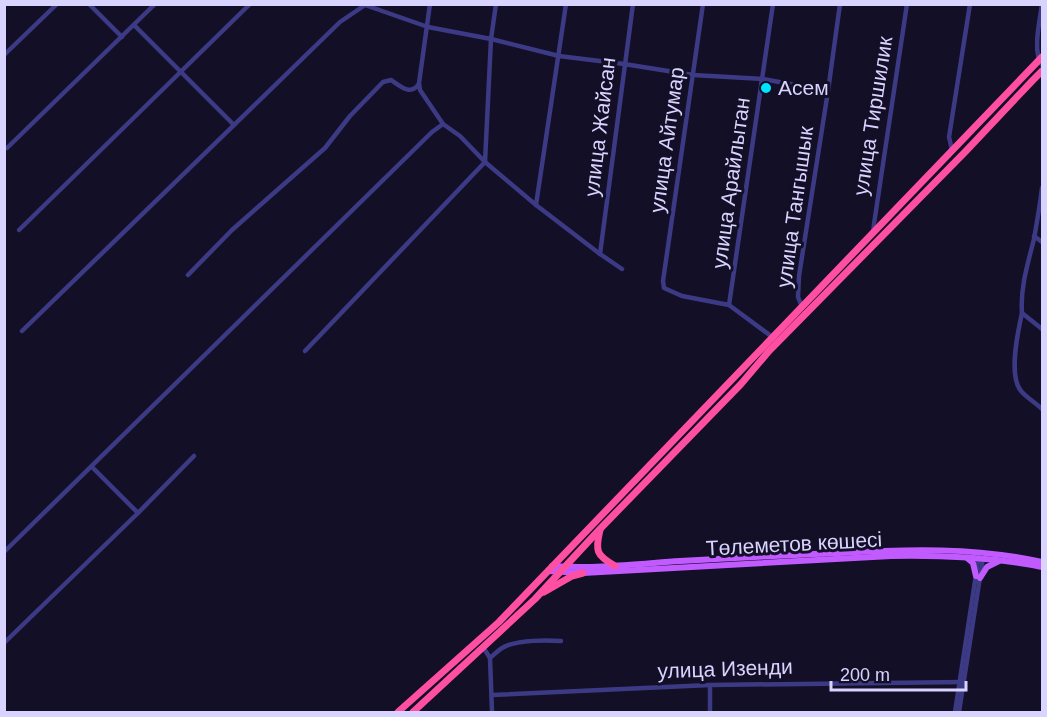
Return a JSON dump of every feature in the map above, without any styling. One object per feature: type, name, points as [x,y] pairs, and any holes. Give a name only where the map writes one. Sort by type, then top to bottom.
[{"type":"highway","points":[[398,712],[499,622],[1041,61]]},
{"type":"highway","points":[[413,712],[535,599],[561,569],[1042,71]]},
{"type":"highway","points":[[600,529],[597,543],[599,555],[615,566]]},
{"type":"highway","points":[[535,599],[563,581],[583,573]]},
{"type":"main road","name":"Төлеметов көшесі","points":[[550,569],[892,550],[931,550],[1042,562]]},
{"type":"main road","name":"Төлеметов көшесі","points":[[561,569],[583,573],[850,557],[981,555],[1042,567]]},
{"type":"main road","points":[[957,556],[970,560],[978,577]]},
{"type":"main road","points":[[978,577],[987,567],[1004,560]]},
{"type":"street","points":[[4,55],[57,4]]},
{"type":"street","points":[[89,4],[122,37]]},
{"type":"street","points":[[7,148],[154,4]]},
{"type":"street","points":[[19,230],[250,4]]},
{"type":"street","points":[[430,4],[419,83],[420,90],[443,124],[460,136],[485,162],[536,205],[622,269]]},
{"type":"street","points":[[305,351],[485,162],[491,39],[496,4]]},
{"type":"street","points":[[536,205],[566,4]]},
{"type":"street","name":"улица Жайсан","points":[[600,254],[633,4]]},
{"type":"street","name":"улица Айтумар","points":[[703,4],[663,281],[664,288],[682,296],[729,305]]},
{"type":"street","name":"улица Арайлытан","points":[[729,305],[773,4]]},
{"type":"street","name":"улица Тангышык","points":[[802,307],[798,297],[799,276],[840,4]]},
{"type":"street","name":"улица Тиршилик","points":[[873,233],[907,4]]},
{"type":"street","points":[[953,150],[949,137],[970,4]]},
{"type":"street","points":[[1041,61],[1037,51],[1042,4]]},
{"type":"street","points":[[22,331],[340,22],[364,5],[428,27],[491,39],[559,56],[693,75],[763,79],[828,91]]},
{"type":"street","points":[[134,25],[234,125]]},
{"type":"street","points":[[188,275],[232,230],[325,148],[350,116],[383,82],[391,80],[405,89],[413,90],[419,83]]},
{"type":"street","points":[[4,552],[432,132],[443,124]]},
{"type":"street","points":[[1042,189],[1021,306],[1015,377],[1020,390],[1042,409]]},
{"type":"street","points":[[1034,236],[1042,242]]},
{"type":"street","points":[[729,305],[779,342]]},
{"type":"street","points":[[1022,313],[1042,329]]},
{"type":"street","points":[[4,643],[194,456]]},
{"type":"street","points":[[92,467],[138,513]]},
{"type":"street","points":[[957,712],[981,555]]},
{"type":"street","points":[[490,658],[508,645],[539,640],[561,641]]},
{"type":"street","points":[[483,647],[490,658],[492,712]]},
{"type":"street","name":"улица Изенди","points":[[492,695],[710,685],[962,681]]},
{"type":"street","points":[[710,685],[710,712]]},
{"type":"place","name":"Асем","points":[[766,88]]}]
